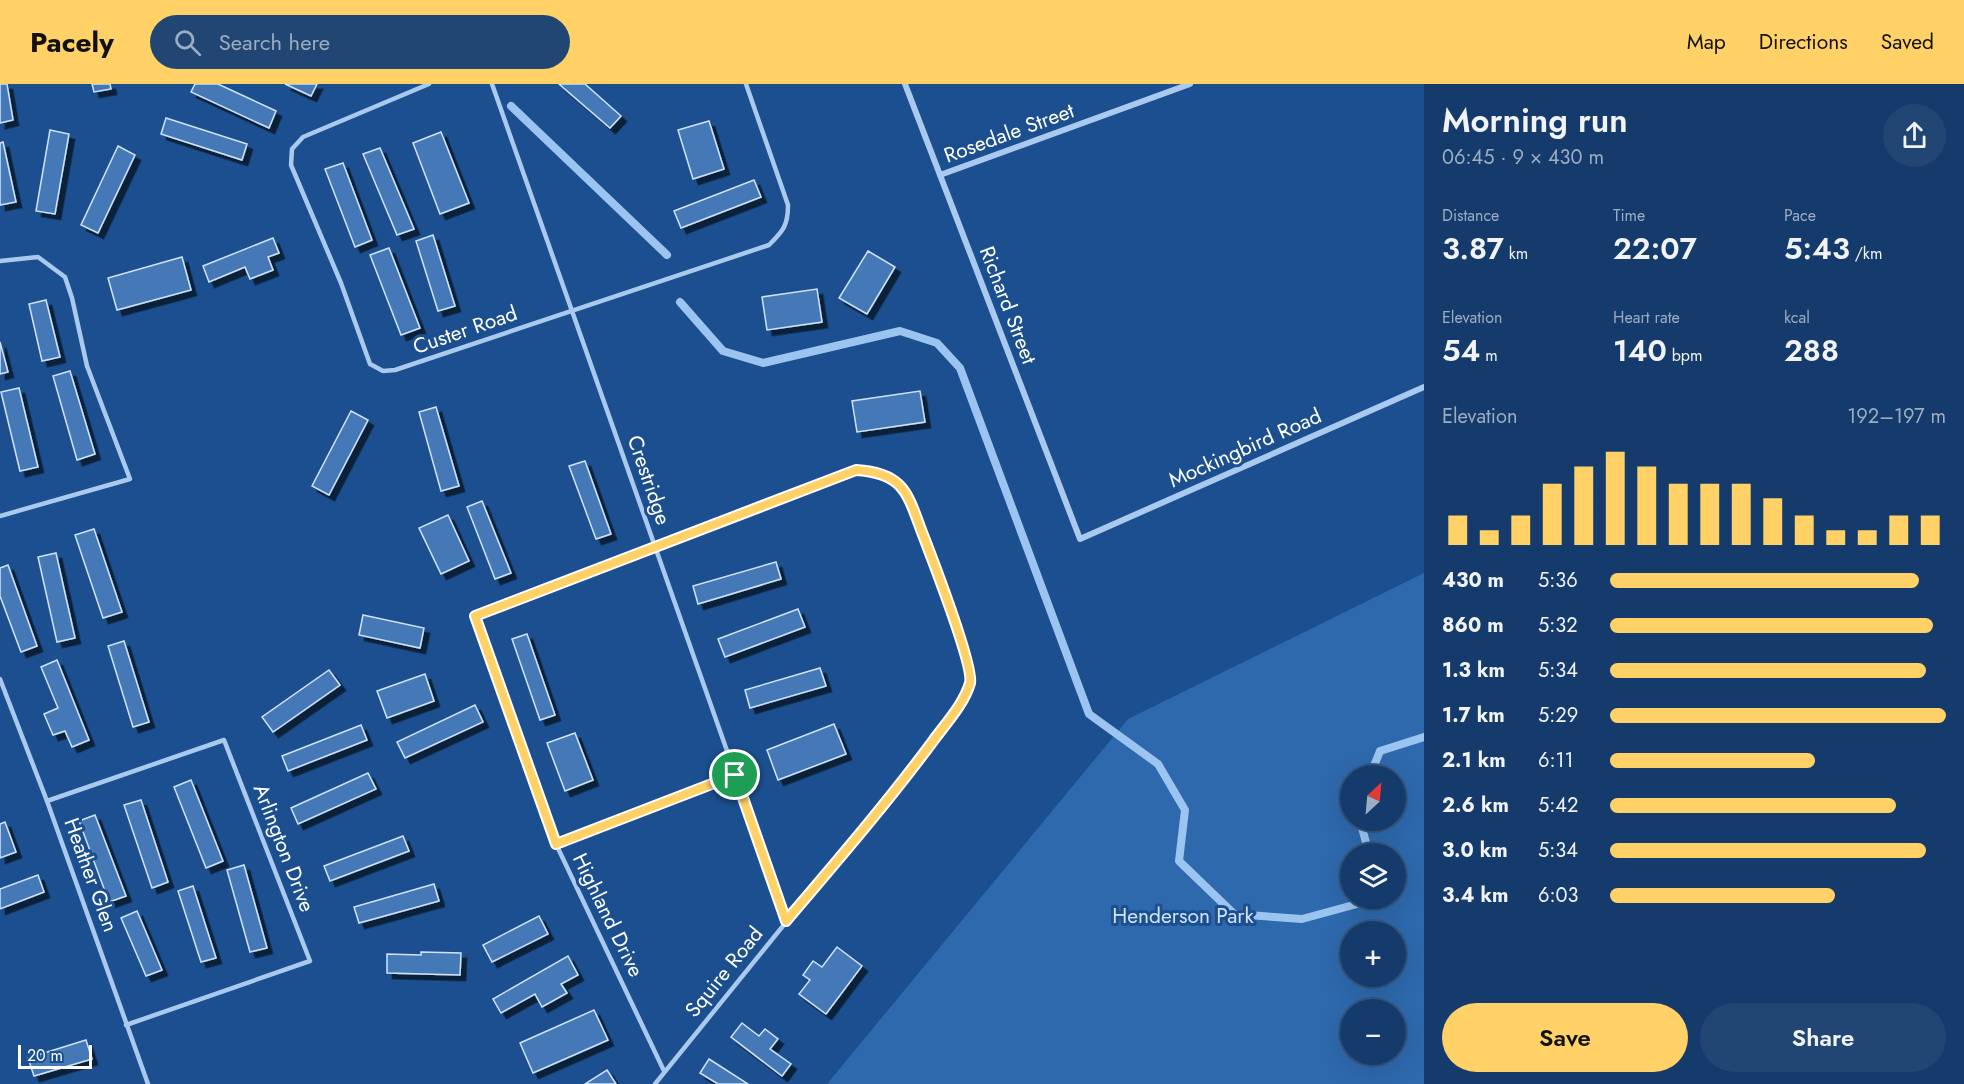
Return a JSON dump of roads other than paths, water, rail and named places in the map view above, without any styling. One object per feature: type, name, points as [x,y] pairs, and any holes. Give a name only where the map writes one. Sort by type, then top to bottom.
[{"type":"street","name":"Richard Street","points":[[904,84],[1080,539]]},
{"type":"street","name":"Rosedale Street","points":[[940,176],[1190,84]]},
{"type":"street","name":"Mockingbird Road","points":[[1080,539],[1424,387]]},
{"type":"lane","name":"Custer Road","points":[[429,84],[303,137],[292,149],[291,165],[341,283],[370,363],[383,371],[395,370],[768,245],[781,233],[788,220],[788,205],[746,84]]},
{"type":"lane","name":"Crestridge","points":[[492,84],[786,921]]},
{"type":"lane","points":[[0,261],[38,257],[65,277],[87,366],[130,479],[0,516]]},
{"type":"lane","name":"Highland Drive","points":[[664,1071],[556,844],[475,616],[856,470],[873,471],[889,477],[903,487],[962,642],[971,681]]},
{"type":"lane","name":"Heather Glen","points":[[0,679],[47,801],[148,1084]]},
{"type":"lane","name":"Squire Road","points":[[655,1084],[786,921],[897,790],[959,706],[971,681]]},
{"type":"lane","name":"Arlington Drive","points":[[47,801],[224,740],[310,961],[126,1025]]},
{"type":"lane","points":[[556,844],[735,775]]},
{"type":"waterway","points":[[511,106],[667,255]]},
{"type":"waterway","points":[[680,302],[723,351],[763,363],[900,331],[937,343],[960,368],[1089,714],[1158,764],[1185,810],[1179,861],[1234,914],[1302,919],[1340,909]]},
{"type":"waterway","points":[[1374,765],[1380,751],[1424,737]]},
{"type":"waterway","points":[[1363,831],[1366,843]]},
{"type":"park label","name":"Henderson Park","points":[[1183,916]]}]
